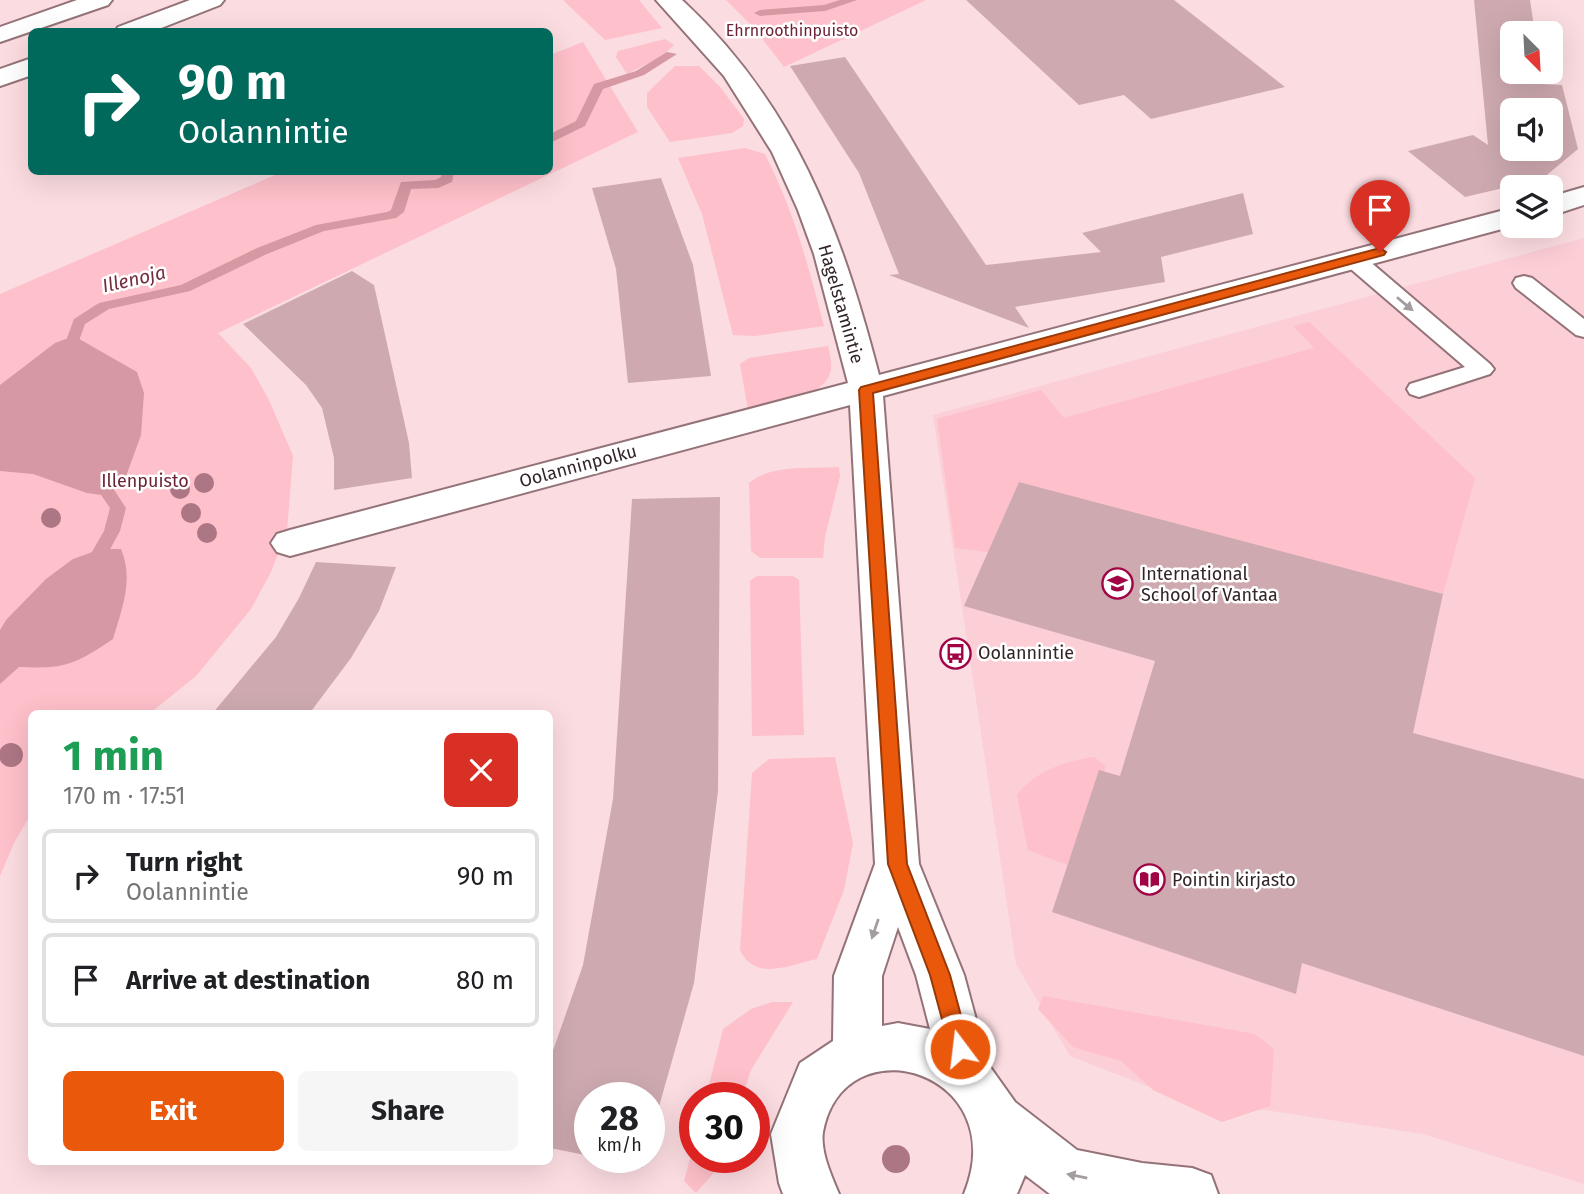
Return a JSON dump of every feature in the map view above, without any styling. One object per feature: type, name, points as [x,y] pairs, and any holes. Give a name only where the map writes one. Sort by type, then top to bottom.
[{"type":"street","points":[[0,35],[100,0]]},
{"type":"street","points":[[138,28],[212,0]]},
{"type":"street","name":"Hagelstamintie","points":[[668,0],[696,24],[740,78],[776,135],[813,211],[831,261],[866,390],[897,864],[940,975],[966,1074]]},
{"type":"street","points":[[0,78],[28,68]]},
{"type":"street","points":[[1563,203],[1584,196]]},
{"type":"street","points":[[866,390],[1500,220]]},
{"type":"street","name":"Oolanninpolku","points":[[290,543],[866,390]]},
{"type":"street","name":"Hagelstamintie","points":[[857,1053],[858,976],[897,864]]},
{"type":"street","points":[[800,1190],[797,1134],[818,1080],[857,1053],[898,1046],[936,1055],[966,1074],[997,1120],[1065,1174],[1142,1189],[1192,1194]]},
{"type":"street","points":[[990,1194],[999,1175],[997,1120]]},
{"type":"lane","points":[[1353,259],[1482,369],[1419,389]]},
{"type":"lane","points":[[1524,283],[1584,330]]},
{"type":"shaded area","points":[[1584,238],[1584,1184],[1423,1134],[1173,1096],[1070,1056],[1016,964],[933,415]]},
{"type":"shaded area","points":[[74,336],[137,372],[144,393],[141,435],[125,479],[109,496],[87,493],[33,474],[0,471],[0,385],[55,343]]},
{"type":"shaded area","points":[[101,549],[121,549],[125,560],[127,583],[113,639],[69,664],[19,667],[0,684],[0,630],[6,620],[46,579],[73,559]]},
{"type":"green space","points":[[563,0],[639,0],[662,28],[605,40]]},
{"type":"green space","name":"Ehrnroothinpuisto","points":[[726,0],[926,0],[784,67],[753,27]]},
{"type":"green space","points":[[665,39],[674,45],[662,56],[627,74],[616,57],[618,51]]},
{"type":"green space","name":"Illenpuisto","points":[[583,42],[638,132],[553,173],[553,54]]},
{"type":"green space","points":[[675,66],[699,66],[720,87],[744,119],[743,126],[732,133],[670,142],[647,107],[647,93]]},
{"type":"green space","points":[[745,148],[765,154],[775,176],[799,238],[824,326],[755,336],[733,335],[702,214],[678,158]]},
{"type":"green space","name":"Illenpuisto","points":[[275,175],[548,175],[218,333],[251,368],[269,400],[293,456],[287,531],[271,572],[251,609],[196,676],[154,710],[28,710],[28,819],[0,876],[0,294]]},
{"type":"green space","points":[[1309,322],[1475,478],[1443,594],[1019,482],[988,552],[955,548],[937,419],[1041,390],[1064,418],[1314,348],[1293,326]]},
{"type":"green space","points":[[828,346],[831,370],[822,385],[804,395],[748,410],[740,364],[749,358]]},
{"type":"green space","points":[[839,467],[840,476],[825,537],[823,558],[760,558],[751,551],[749,483],[780,470]]},
{"type":"green space","points":[[757,576],[793,576],[799,580],[804,735],[752,736],[750,581]]},
{"type":"green space","points":[[835,757],[853,843],[844,890],[817,959],[774,969],[754,966],[740,950],[752,773],[769,759]]},
{"type":"green space","points":[[1094,757],[1106,766],[1067,865],[1028,850],[1017,795],[1033,779],[1052,768]]},
{"type":"green space","points":[[1043,996],[1255,1034],[1274,1049],[1270,1106],[1222,1122],[1153,1090],[1121,1061],[1073,1047],[1038,1009]]},
{"type":"green space","points":[[772,1002],[793,1002],[751,1070],[747,1082],[710,1082],[723,1029],[751,1009]]},
{"type":"green space","points":[[686,1173],[714,1173],[696,1193],[684,1181]]},
{"type":"building","points":[[966,0],[1174,0],[1285,87],[1151,119],[1124,95],[1079,105]]},
{"type":"building","points":[[1474,0],[1530,0],[1533,21],[1500,21],[1500,84],[1562,85],[1578,149],[1547,175],[1500,175],[1500,189],[1465,197],[1408,151],[1473,135],[1488,145]]},
{"type":"building","points":[[845,57],[986,265],[1101,252],[1082,233],[1243,193],[1253,234],[1161,257],[1165,282],[1015,307],[1029,328],[889,275],[899,274],[859,173],[790,66]]},
{"type":"building","points":[[661,178],[693,265],[711,376],[628,383],[616,269],[592,188]]},
{"type":"building","points":[[352,271],[374,285],[409,443],[412,478],[334,490],[334,458],[322,408],[306,385],[243,324]]},
{"type":"building","points":[[1019,482],[1443,594],[1413,733],[1584,779],[1584,1056],[1302,963],[1296,994],[1052,912],[1099,770],[1120,776],[1155,661],[964,606]]},
{"type":"building","points":[[720,497],[718,791],[694,983],[665,1085],[665,1082],[574,1082],[574,1153],[553,1149],[553,1050],[583,965],[613,799],[632,499]]},
{"type":"building","points":[[316,562],[396,567],[379,611],[351,658],[312,710],[215,710],[276,637]]},
{"type":"waterway","name":"Illenoja","points":[[760,13],[825,8],[852,0]]},
{"type":"waterway","name":"Illenoja","points":[[553,137],[581,123],[598,87],[640,73],[671,54]]},
{"type":"waterway","name":"Illenoja","points":[[67,357],[79,322],[104,306],[185,288],[262,251],[321,228],[391,215],[397,212],[406,185],[438,184],[447,179],[448,175]]},
{"type":"waterway","name":"Illenoja","points":[[91,569],[112,531],[118,508],[97,477]]},
{"type":"place","name":"International School of Vantaa","points":[[1118,584]]},
{"type":"place","name":"Oolannintie","points":[[955,653]]},
{"type":"place","name":"Pointin kirjasto","points":[[1149,880]]},
{"type":"route","points":[[960,1049],[940,975],[897,864],[866,390],[1380,252]]}]
